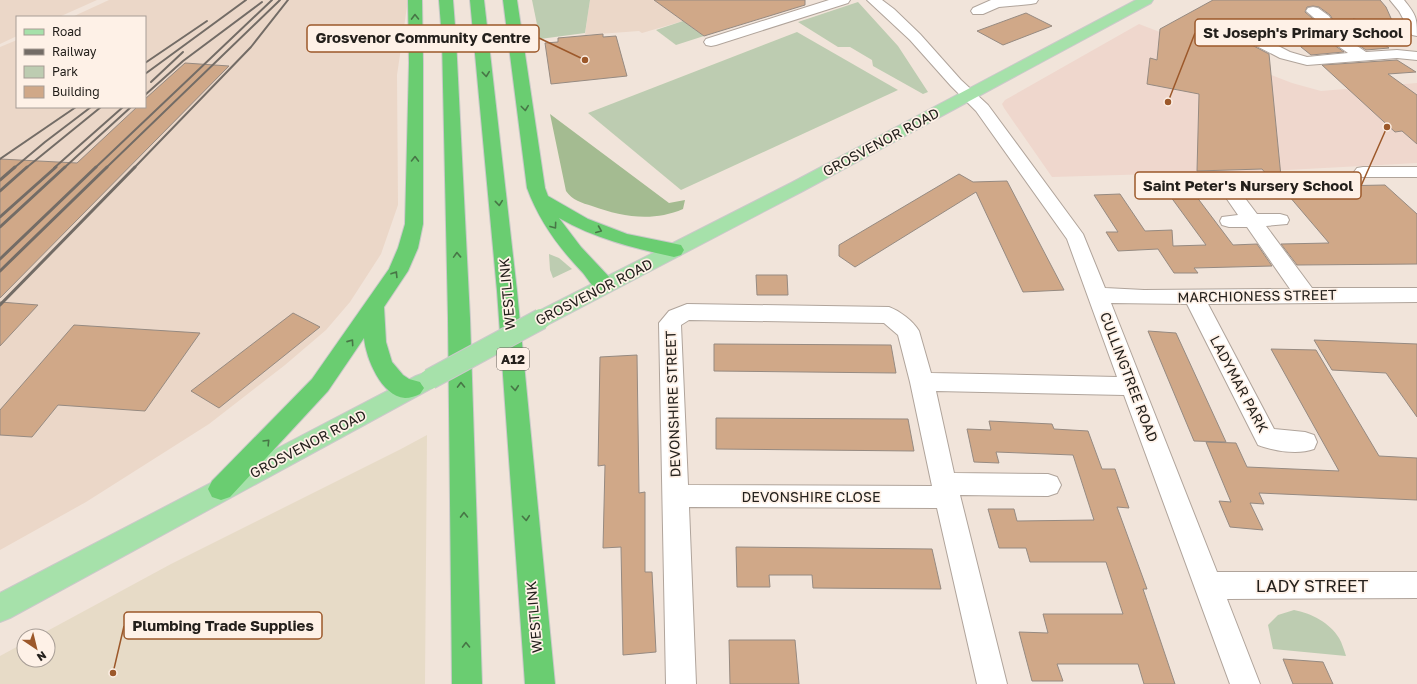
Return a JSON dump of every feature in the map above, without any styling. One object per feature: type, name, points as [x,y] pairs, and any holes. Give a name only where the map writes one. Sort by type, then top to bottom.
[{"type":"highway","points":[[221,490],[312,395],[352,340],[398,271],[408,248],[414,224],[416,63],[415,0]]},
{"type":"highway","points":[[446,0],[449,39],[460,318],[467,684]]},
{"type":"highway","name":"WESTLINK","points":[[477,0],[507,291],[540,684]]},
{"type":"highway","points":[[510,0],[536,188],[548,218],[561,236],[605,285]]},
{"type":"highway","points":[[540,200],[581,222],[623,239],[674,250]]},
{"type":"highway","points":[[374,307],[375,348],[384,370],[397,384],[405,389],[421,383]]},
{"type":"main road","name":"GROSVENOR ROAD","points":[[0,608],[605,285],[968,96],[1146,0]]},
{"type":"street","points":[[711,42],[843,0]]},
{"type":"street","name":"CULLINGTREE ROAD","points":[[874,0],[915,37],[968,96],[984,111],[1076,238],[1245,684]]},
{"type":"street","points":[[978,11],[996,3],[1031,0]]},
{"type":"street","points":[[1397,0],[1416,27]]},
{"type":"street","points":[[1313,11],[1324,19],[1336,38],[1363,57]]},
{"type":"street","points":[[1252,38],[1285,55],[1307,61],[1397,54],[1417,56]]},
{"type":"street","points":[[1363,172],[1417,172]]},
{"type":"street","points":[[1229,189],[1306,295]]},
{"type":"street","points":[[1229,221],[1280,220]]},
{"type":"street","name":"MARCHIONESS STREET","points":[[1098,296],[1417,295]]},
{"type":"street","name":"LADYMAR PARK","points":[[1192,296],[1267,438],[1305,442]]},
{"type":"street","name":"DEVONSHIRE STREET","points":[[682,684],[670,323],[677,316],[687,312],[889,315],[908,331],[922,382]]},
{"type":"street","points":[[992,684],[946,491],[922,382],[1133,386]]},
{"type":"street","name":"DEVONSHIRE CLOSE","points":[[676,496],[946,491],[1048,485]]},
{"type":"street","name":"LADY STREET","points":[[1208,586],[1417,585]]},
{"type":"shaded area","points":[[0,0],[97,0],[61,16],[16,16],[16,36],[0,44]]},
{"type":"shaded area","points":[[109,0],[408,0],[397,75],[398,205],[381,254],[350,302],[326,330],[285,365],[209,424],[86,502],[0,550],[0,47],[16,40],[16,108],[146,108],[146,16],[74,16]]},
{"type":"shaded area","points":[[590,0],[654,0],[683,21],[642,33],[639,31],[585,35]]},
{"type":"shaded area","points":[[1139,24],[1292,83],[1321,91],[1417,83],[1417,163],[1287,170],[1052,177],[1002,104],[1005,100]]},
{"type":"shaded area","points":[[427,435],[425,684],[0,684],[0,656],[16,647],[16,668],[56,668],[56,628],[53,628],[171,564]]},
{"type":"green space","points":[[532,0],[590,0],[585,33],[540,39]]},
{"type":"green space","points":[[858,2],[898,46],[928,92],[923,94],[873,66],[872,60],[850,47],[838,47],[798,22]]},
{"type":"green space","points":[[683,21],[704,36],[676,45],[656,30]]},
{"type":"green space","points":[[797,32],[898,90],[681,190],[588,113]]},
{"type":"green space","points":[[550,114],[669,203],[685,200],[683,209],[660,216],[649,217],[626,215],[603,210],[574,199],[566,191]]},
{"type":"green space","points":[[549,254],[559,258],[572,269],[553,278],[550,270]]},
{"type":"green space","points":[[1294,610],[1313,616],[1331,628],[1340,640],[1346,656],[1273,649],[1268,625],[1278,615]]},
{"type":"building","points":[[654,0],[805,0],[805,5],[704,36]]},
{"type":"building","points":[[1213,0],[1380,0],[1386,7],[1394,25],[1353,19],[1389,48],[1366,50],[1342,34],[1330,15],[1319,7],[1313,6],[1307,7],[1305,12],[1318,23],[1330,42],[1344,52],[1311,55],[1301,47],[1298,26],[1267,30],[1268,39],[1252,33],[1246,34],[1244,39],[1246,42],[1269,54],[1282,187],[1385,185],[1417,214],[1417,264],[1297,265],[1281,244],[1329,243],[1283,189],[1283,194],[1262,169],[1197,171],[1199,94],[1147,84],[1150,58],[1157,60],[1160,29]]},
{"type":"building","points":[[1026,13],[1052,26],[1003,45],[977,31]]},
{"type":"building","points":[[603,34],[603,37],[616,36],[627,76],[551,84],[545,43],[558,42],[558,38]]},
{"type":"building","points":[[1397,60],[1416,72],[1388,74],[1417,95],[1417,144],[1402,131],[1395,132],[1322,65]]},
{"type":"building","points":[[185,63],[229,66],[0,298],[0,159],[77,163],[136,108],[146,108],[146,98]]},
{"type":"building","points":[[959,174],[973,182],[1007,181],[1064,290],[1023,292],[976,192],[855,267],[839,256],[839,245]]},
{"type":"building","points":[[1190,188],[1233,245],[1257,244],[1272,266],[1194,268],[1198,273],[1174,273],[1158,249],[1118,251],[1106,232],[1118,232],[1094,195],[1120,194],[1145,231],[1172,230],[1173,246],[1206,245],[1165,189]]},
{"type":"building","points":[[756,275],[787,275],[788,295],[757,295]]},
{"type":"building","points":[[0,302],[38,305],[0,346]]},
{"type":"building","points":[[293,313],[320,327],[219,408],[191,391]]},
{"type":"building","points":[[74,325],[200,333],[145,411],[58,405],[32,437],[0,435],[0,410]]},
{"type":"building","points":[[1148,331],[1176,333],[1226,442],[1194,441]]},
{"type":"building","points":[[1314,340],[1417,344],[1417,417],[1386,373],[1332,370]]},
{"type":"building","points":[[714,344],[891,345],[896,373],[714,371]]},
{"type":"building","points":[[1271,349],[1316,350],[1379,456],[1417,458],[1417,500],[1259,493],[1264,504],[1250,503],[1263,530],[1230,527],[1219,501],[1231,502],[1206,442],[1236,443],[1247,467],[1339,471]]},
{"type":"building","points":[[637,355],[639,493],[645,492],[645,572],[652,572],[656,652],[623,655],[621,547],[603,548],[605,465],[598,466],[600,357]]},
{"type":"building","points":[[716,418],[908,419],[914,451],[716,449]]},
{"type":"building","points":[[989,421],[1052,424],[1054,429],[1088,431],[1102,469],[1115,469],[1129,508],[1117,507],[1147,589],[1143,589],[1175,684],[1144,684],[1138,664],[1057,664],[1063,681],[1032,681],[1019,632],[1048,633],[1043,614],[1123,614],[1106,562],[1030,562],[1026,548],[999,548],[988,509],[1014,509],[1017,521],[1094,520],[1073,455],[996,452],[999,463],[974,462],[967,429],[991,430]]},
{"type":"building","points":[[736,547],[932,549],[941,589],[813,588],[812,575],[769,575],[770,587],[737,587]]},
{"type":"building","points":[[729,640],[795,640],[799,684],[730,684]]},
{"type":"building","points":[[1283,659],[1323,662],[1333,684],[1293,684]]},
{"type":"railway","points":[[146,73],[246,0]]},
{"type":"railway","points":[[95,168],[272,0]]},
{"type":"railway","points":[[106,168],[280,0]]},
{"type":"railway","points":[[134,168],[251,47],[288,0]]},
{"type":"railway","points":[[146,94],[183,61],[262,2]]},
{"type":"railway","points":[[146,62],[207,21]]},
{"type":"railway","points":[[151,82],[183,52]]},
{"type":"railway","points":[[0,159],[75,108]]},
{"type":"railway","points":[[14,168],[90,108]]},
{"type":"railway","points":[[26,168],[100,108]]},
{"type":"railway","points":[[54,168],[122,108]]},
{"type":"railway","points":[[64,168],[130,108]]},
{"type":"railway","points":[[0,180],[15,167]]},
{"type":"railway","points":[[0,191],[27,167]]},
{"type":"railway","points":[[0,217],[56,167]]},
{"type":"railway","points":[[0,227],[65,167]]},
{"type":"railway","points":[[0,259],[96,167]]},
{"type":"railway","points":[[0,271],[107,167]]},
{"type":"railway","points":[[0,305],[135,167]]},
{"type":"place","name":"Grosvenor Community Centre","points":[[585,60]]},
{"type":"place","name":"St Joseph's Primary School","points":[[1168,102]]},
{"type":"place","name":"Saint Peter's Nursery School","points":[[1387,127]]},
{"type":"place","name":"Plumbing Trade Supplies","points":[[113,673]]}]
